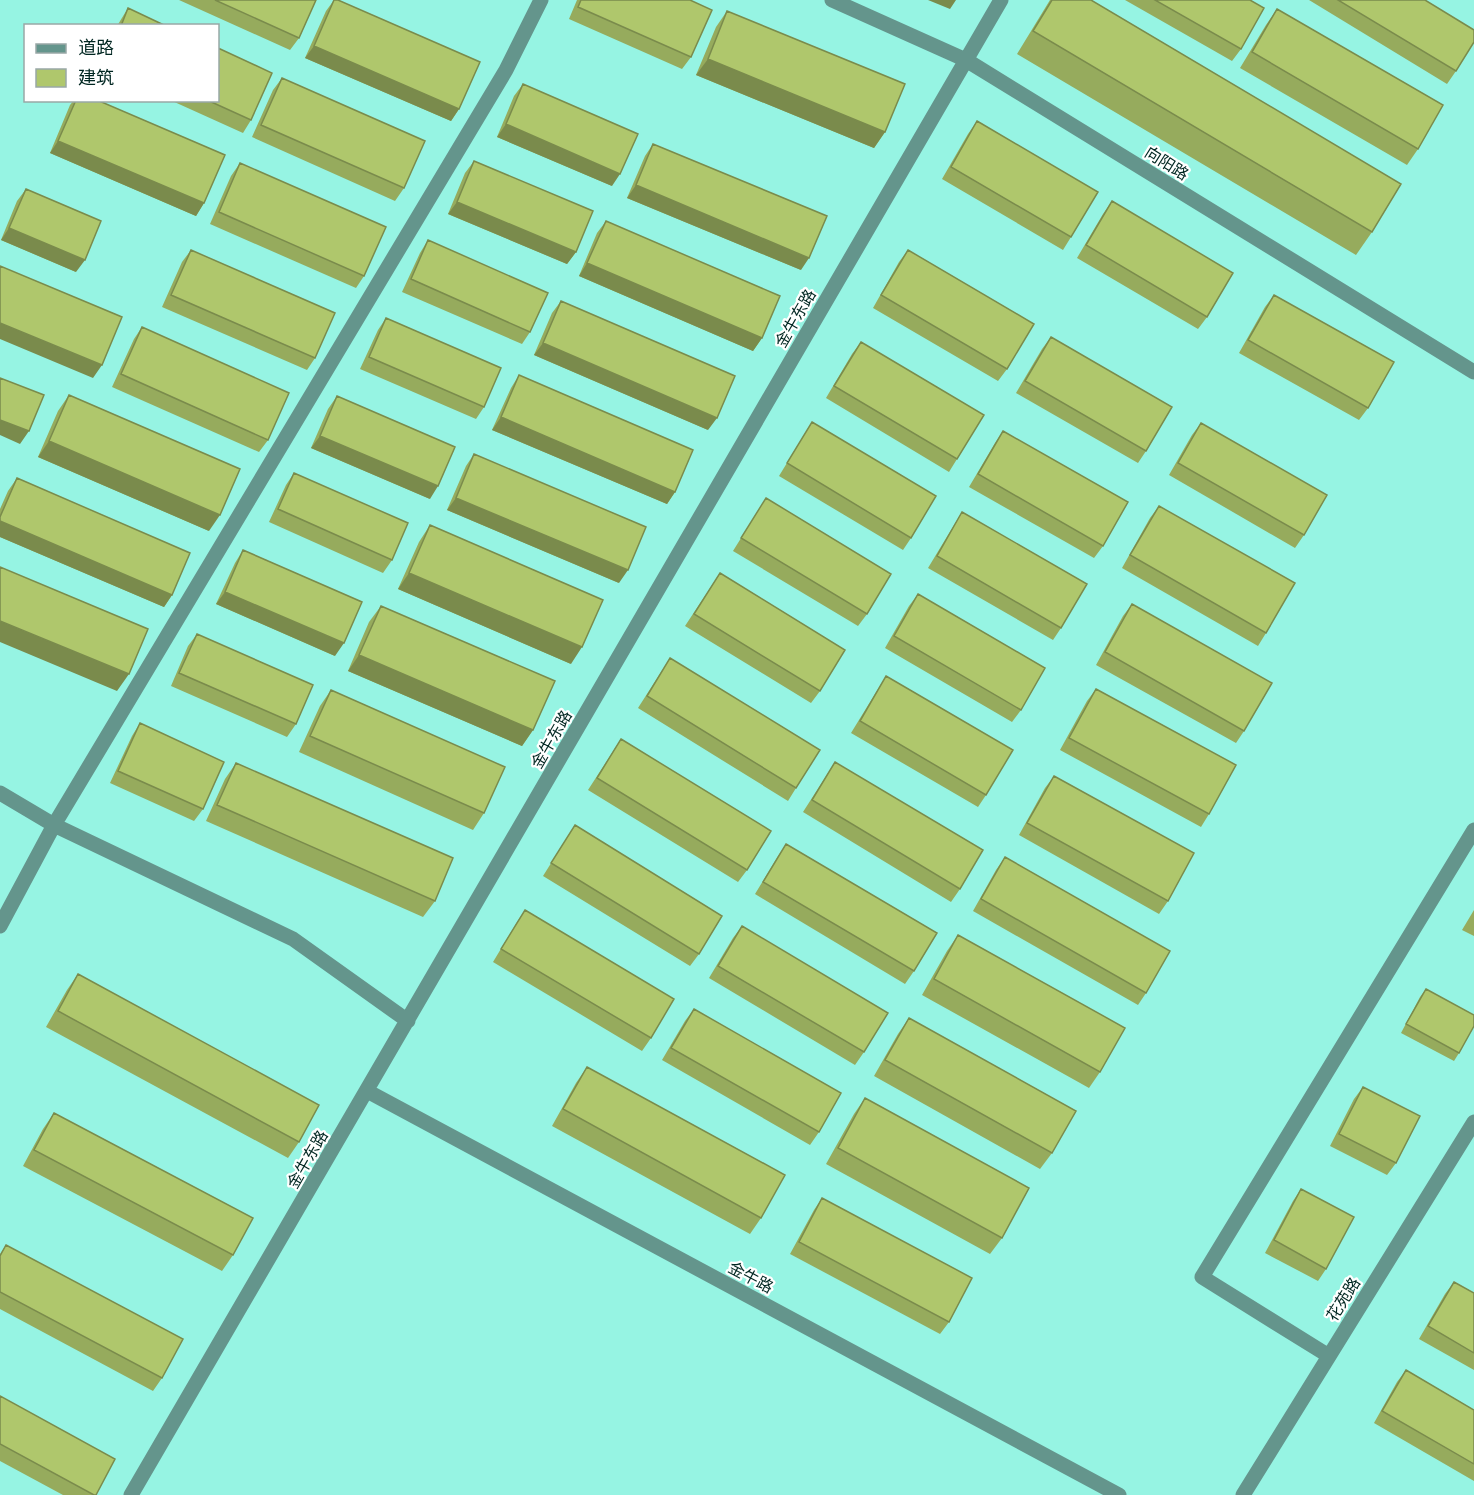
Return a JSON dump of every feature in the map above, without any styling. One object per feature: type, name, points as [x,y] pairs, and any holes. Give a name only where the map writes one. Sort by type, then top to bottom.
[{"type":"street","points":[[0,926],[54,825],[506,70],[541,0]]},
{"type":"street","name":"向阳路","points":[[832,0],[966,60],[1474,372]]},
{"type":"street","name":"金牛东路","points":[[131,1495],[1001,0]]},
{"type":"street","points":[[0,793],[54,825],[293,939],[408,1020]]},
{"type":"street","points":[[1329,1356],[1202,1276],[1474,830]]},
{"type":"street","name":"金牛路","points":[[367,1091],[1119,1495]]},
{"type":"street","name":"花苑路","points":[[1243,1495],[1474,1122]]},
{"type":"building","points":[[215,0],[316,0],[299,38]]},
{"type":"building","points":[[334,0],[480,62],[459,109],[314,46]]},
{"type":"building","points":[[581,0],[690,0],[712,10],[691,57],[578,7]]},
{"type":"building","points":[[1052,0],[1091,0],[1401,184],[1372,232],[1033,31]]},
{"type":"building","points":[[1155,0],[1250,0],[1264,8],[1241,49]]},
{"type":"building","points":[[1338,0],[1425,0],[1474,30],[1474,42],[1456,71]]},
{"type":"building","points":[[128,8],[162,24],[122,24]]},
{"type":"building","points":[[1277,9],[1443,105],[1418,149],[1252,52]]},
{"type":"building","points":[[727,11],[905,84],[885,132],[708,59]]},
{"type":"building","points":[[219,48],[272,73],[251,120],[211,102],[219,102]]},
{"type":"building","points":[[282,78],[425,141],[404,188],[261,125]]},
{"type":"building","points":[[523,84],[638,134],[620,174],[506,124]]},
{"type":"building","points":[[75,102],[102,102],[225,155],[204,203],[58,141]]},
{"type":"building","points":[[977,121],[1098,192],[1071,237],[951,167]]},
{"type":"building","points":[[653,144],[827,216],[809,258],[636,185]]},
{"type":"building","points":[[474,161],[593,211],[576,252],[457,202]]},
{"type":"building","points":[[240,163],[386,227],[364,276],[219,212]]},
{"type":"building","points":[[26,189],[101,221],[85,260],[9,228]]},
{"type":"building","points":[[1112,201],[1233,273],[1207,317],[1086,245]]},
{"type":"building","points":[[606,221],[780,296],[762,338],[587,263]]},
{"type":"building","points":[[428,240],[548,293],[530,332],[411,279]]},
{"type":"building","points":[[191,250],[335,313],[315,358],[171,295]]},
{"type":"building","points":[[908,250],[1034,324],[1007,369],[881,295]]},
{"type":"building","points":[[0,266],[122,317],[102,365],[0,323]]},
{"type":"building","points":[[1274,295],[1394,362],[1368,408],[1248,340]]},
{"type":"building","points":[[561,301],[735,376],[717,418],[543,343]]},
{"type":"building","points":[[386,318],[501,368],[484,407],[369,357]]},
{"type":"building","points":[[142,327],[289,393],[268,440],[121,374]]},
{"type":"building","points":[[1051,337],[1172,407],[1146,451],[1025,381]]},
{"type":"building","points":[[861,342],[984,415],[957,459],[834,386]]},
{"type":"building","points":[[519,375],[693,450],[675,492],[501,417]]},
{"type":"building","points":[[0,378],[44,395],[29,431],[0,420]]},
{"type":"building","points":[[69,395],[240,469],[220,515],[49,441]]},
{"type":"building","points":[[337,396],[455,447],[438,486],[320,436]]},
{"type":"building","points":[[812,422],[936,496],[911,538],[787,463]]},
{"type":"building","points":[[1201,423],[1327,495],[1304,535],[1178,463]]},
{"type":"building","points":[[1003,431],[1128,502],[1103,546],[978,474]]},
{"type":"building","points":[[474,454],[646,527],[628,570],[456,498]]},
{"type":"building","points":[[294,473],[408,523],[392,560],[278,509]]},
{"type":"building","points":[[17,478],[190,553],[172,595],[0,521]]},
{"type":"building","points":[[766,498],[891,574],[867,614],[741,538]]},
{"type":"building","points":[[1159,506],[1295,583],[1266,633],[1130,555]]},
{"type":"building","points":[[962,512],[1087,584],[1061,628],[937,556]]},
{"type":"building","points":[[430,525],[603,600],[582,647],[409,573]]},
{"type":"building","points":[[243,550],[362,602],[344,643],[225,592]]},
{"type":"building","points":[[0,567],[148,629],[129,674],[0,621]]},
{"type":"building","points":[[720,573],[845,650],[820,691],[694,614]]},
{"type":"building","points":[[918,594],[1045,668],[1021,710],[894,636]]},
{"type":"building","points":[[1132,604],[1272,683],[1244,731],[1105,652]]},
{"type":"building","points":[[381,606],[555,681],[533,730],[359,655]]},
{"type":"building","points":[[197,634],[313,685],[296,724],[179,673]]},
{"type":"building","points":[[670,658],[820,750],[796,788],[647,696]]},
{"type":"building","points":[[886,676],[1013,750],[986,795],[860,721]]},
{"type":"building","points":[[1096,689],[1236,765],[1209,814],[1069,738]]},
{"type":"building","points":[[331,690],[505,767],[484,813],[310,736]]},
{"type":"building","points":[[140,723],[224,762],[203,809],[118,771]]},
{"type":"building","points":[[621,739],[771,831],[747,870],[597,778]]},
{"type":"building","points":[[835,762],[983,850],[960,889],[812,800]]},
{"type":"building","points":[[236,763],[453,858],[435,901],[217,805]]},
{"type":"building","points":[[1054,776],[1194,853],[1168,901],[1027,823]]},
{"type":"building","points":[[575,825],[722,916],[699,954],[551,863]]},
{"type":"building","points":[[786,844],[937,933],[914,971],[763,882]]},
{"type":"building","points":[[1005,857],[1170,951],[1146,993],[981,899]]},
{"type":"building","points":[[525,910],[674,999],[651,1038],[501,949]]},
{"type":"building","points":[[742,926],[888,1013],[864,1052],[718,966]]},
{"type":"building","points":[[958,935],[1125,1028],[1100,1072],[934,979]]},
{"type":"building","points":[[78,974],[319,1105],[299,1142],[58,1011]]},
{"type":"building","points":[[1426,989],[1474,1015],[1474,1026],[1459,1053],[1406,1024]]},
{"type":"building","points":[[694,1009],[841,1093],[819,1132],[671,1048]]},
{"type":"building","points":[[909,1018],[1076,1111],[1052,1153],[885,1060]]},
{"type":"building","points":[[587,1067],[785,1175],[761,1218],[563,1109]]},
{"type":"building","points":[[1363,1087],[1420,1116],[1396,1163],[1339,1134]]},
{"type":"building","points":[[865,1098],[1029,1188],[1002,1238],[838,1148]]},
{"type":"building","points":[[54,1113],[253,1218],[233,1255],[34,1150]]},
{"type":"building","points":[[1301,1189],[1354,1217],[1326,1269],[1274,1240]]},
{"type":"building","points":[[822,1198],[972,1278],[949,1322],[799,1242]]},
{"type":"building","points":[[6,1245],[183,1339],[162,1378],[0,1292],[0,1256]]},
{"type":"building","points":[[1454,1282],[1474,1293],[1474,1353],[1428,1326]]},
{"type":"building","points":[[1406,1370],[1474,1410],[1474,1464],[1382,1411]]},
{"type":"building","points":[[0,1396],[115,1459],[96,1495],[0,1444]]}]
